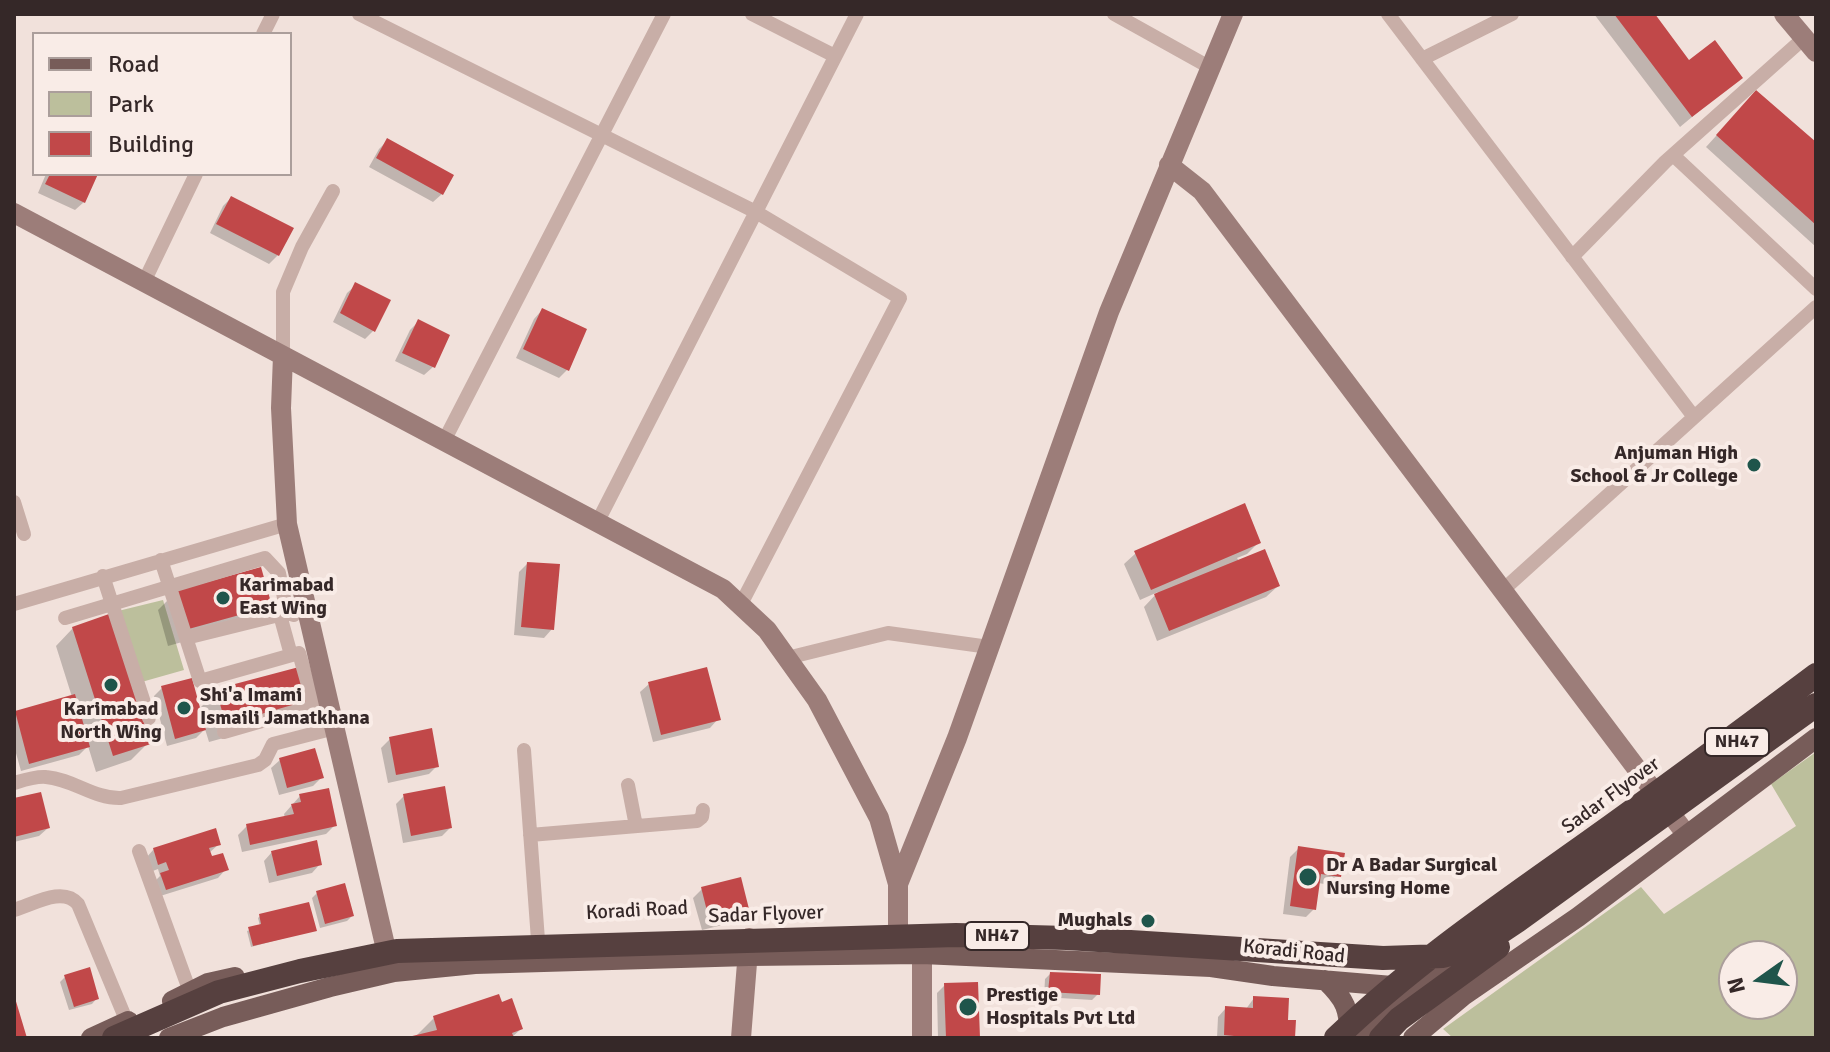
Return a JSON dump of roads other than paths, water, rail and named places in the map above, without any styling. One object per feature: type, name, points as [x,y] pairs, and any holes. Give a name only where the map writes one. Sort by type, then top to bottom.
[{"type":"highway","name":"Sadar Flyover","points":[[1336,1038],[1402,981],[1507,899],[1685,773],[1816,675]]},
{"type":"highway","name":"Sadar Flyover","points":[[124,1033],[219,992],[397,951],[956,935],[1067,938],[1383,958],[1443,956],[1478,947],[1517,921],[1816,705]]},
{"type":"highway","points":[[1381,1038],[1399,1019],[1491,965],[1537,917],[1816,720]]},
{"type":"highway","name":"Sadar Flyover","points":[[124,1033],[217,1004],[408,958],[968,942],[1101,947],[1379,966],[1491,965]]},
{"type":"main road","name":"NH47","points":[[1661,800],[1816,687]]},
{"type":"main road","name":"NH47","points":[[1686,834],[1816,738]]},
{"type":"main road","points":[[1359,1038],[1446,962],[1661,800]]},
{"type":"main road","points":[[1415,1036],[1463,996],[1491,965],[1578,917],[1686,834]]},
{"type":"main road","name":"Koradi Road","points":[[91,1038],[124,1033],[208,983],[301,960],[385,945],[922,925],[1067,930],[1344,950],[1491,965]]},
{"type":"main road","name":"Koradi Road","points":[[169,1038],[223,1017],[394,972],[475,964],[898,953],[1211,967],[1325,980],[1408,994],[1463,996]]},
{"type":"main road","points":[[1325,980],[1341,996],[1349,1013],[1350,1038]]},
{"type":"street","points":[[264,32],[273,14]]},
{"type":"street","points":[[359,14],[756,212],[900,298],[740,606]]},
{"type":"street","points":[[444,441],[664,14]]},
{"type":"street","points":[[752,14],[835,56]]},
{"type":"street","points":[[597,523],[857,14]]},
{"type":"street","points":[[1114,14],[1211,68]]},
{"type":"street","points":[[898,884],[957,738],[1109,312],[1233,14]]},
{"type":"street","points":[[1388,14],[1694,417]]},
{"type":"street","points":[[1422,59],[1512,14]]},
{"type":"street","points":[[1572,257],[1673,155],[1810,45],[1784,14]]},
{"type":"street","points":[[1673,155],[1816,289]]},
{"type":"street","points":[[1169,165],[1202,191],[1405,465],[1686,834]]},
{"type":"street","points":[[144,282],[195,176]]},
{"type":"street","points":[[333,191],[302,247],[283,292],[281,408],[287,524],[385,945]]},
{"type":"street","points":[[14,213],[723,589],[767,630],[817,700],[879,818],[898,884],[898,953]]},
{"type":"street","points":[[1503,590],[1816,307]]},
{"type":"street","points":[[14,502],[24,534]]},
{"type":"street","points":[[14,604],[287,524]]},
{"type":"street","points":[[65,618],[265,558],[279,573],[283,614],[314,706],[224,732]]},
{"type":"street","points":[[161,560],[200,681],[295,654]]},
{"type":"street","points":[[103,576],[149,718]]},
{"type":"street","points":[[186,638],[283,614],[310,623]]},
{"type":"street","points":[[295,654],[310,623]]},
{"type":"street","points":[[787,658],[888,633],[989,647]]},
{"type":"street","points":[[14,783],[46,777],[103,797],[121,798],[258,765],[265,760],[273,744],[335,728]]},
{"type":"street","points":[[524,750],[538,940]]},
{"type":"street","points":[[628,785],[636,826]]},
{"type":"street","points":[[530,835],[697,821],[702,817],[703,810]]},
{"type":"street","points":[[139,851],[190,992]]},
{"type":"street","points":[[14,910],[63,895],[72,896],[78,904],[124,1033]]},
{"type":"street","points":[[922,925],[922,1038]]},
{"type":"street","points":[[741,1038],[749,930]]},
{"type":"place","name":"Anjuman High School & Jr College","points":[[1754,465]]},
{"type":"place","name":"Karimabad East Wing","points":[[223,598]]},
{"type":"place","name":"Karimabad North Wing","points":[[111,685]]},
{"type":"place","name":"Shi'a Imami Ismaili Jamatkhana","points":[[184,708]]},
{"type":"place","name":"Dr A Badar Surgical Nursing Home","points":[[1308,877]]},
{"type":"place","name":"Mughals","points":[[1148,921]]},
{"type":"place","name":"Prestige Hospitals Pvt Ltd","points":[[968,1007]]}]
